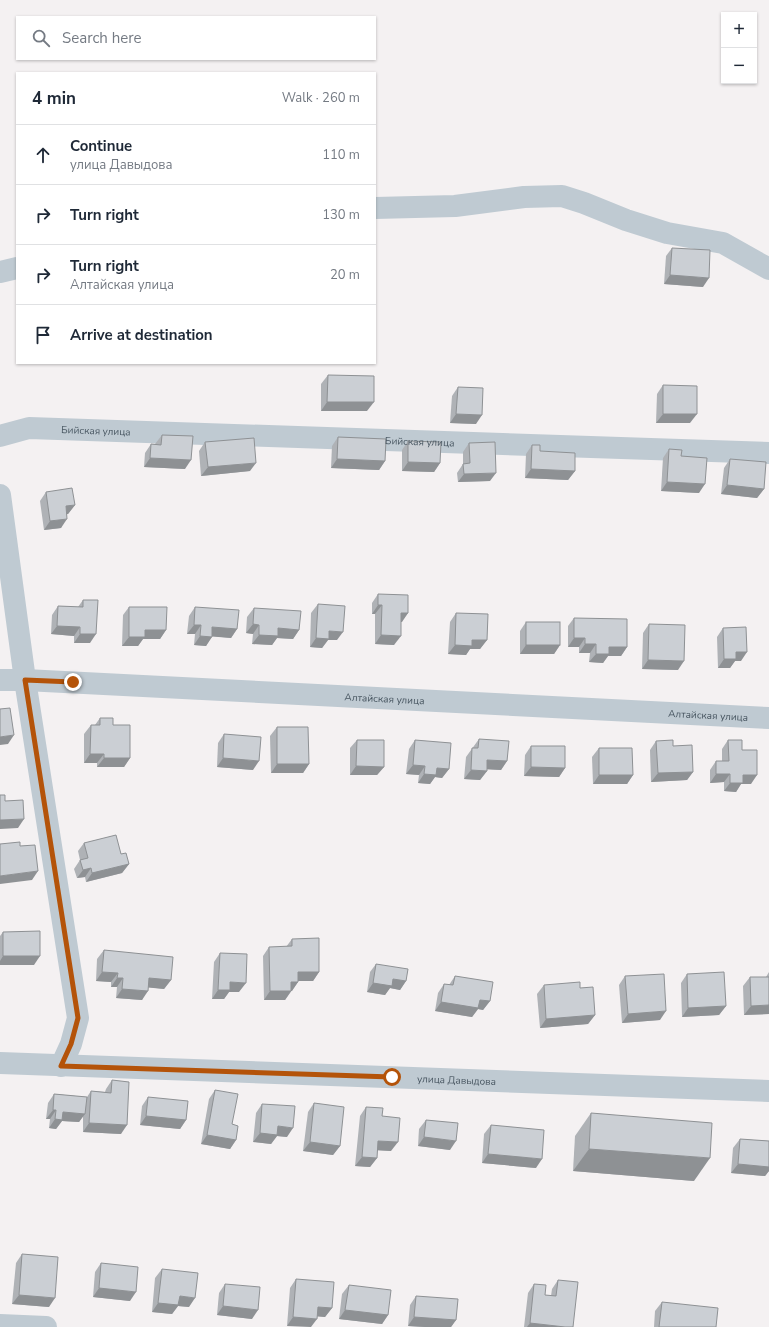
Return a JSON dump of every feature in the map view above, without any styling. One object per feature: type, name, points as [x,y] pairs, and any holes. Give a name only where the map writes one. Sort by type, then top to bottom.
[{"type":"street","points":[[376,208],[455,206],[524,197],[562,196],[626,220],[667,233],[723,243],[769,269]]},
{"type":"street","points":[[0,272],[16,268]]},
{"type":"street","name":"Бийская улица","points":[[0,436],[29,428],[769,453]]},
{"type":"street","points":[[0,495],[25,680],[78,1018],[71,1044],[61,1066]]},
{"type":"street","name":"Алтайская улица","points":[[0,680],[25,680],[769,718]]},
{"type":"street","name":"улица Давыдова","points":[[0,1063],[769,1090]]},
{"type":"street","points":[[0,1325],[46,1327]]},
{"type":"building","points":[[672,248],[710,250],[709,278],[670,275]]},
{"type":"building","points":[[328,375],[374,376],[374,402],[327,402]]},
{"type":"building","points":[[663,385],[697,386],[697,414],[663,414]]},
{"type":"building","points":[[458,387],[483,388],[482,415],[456,414]]},
{"type":"building","points":[[162,435],[193,436],[191,460],[150,458],[151,444],[161,445]]},
{"type":"building","points":[[338,437],[386,439],[385,461],[337,459]]},
{"type":"building","points":[[254,438],[256,463],[208,467],[205,442]]},
{"type":"building","points":[[408,441],[441,442],[440,463],[408,462]]},
{"type":"building","points":[[495,442],[496,473],[464,474],[463,464],[470,463],[469,443]]},
{"type":"building","points":[[532,445],[540,445],[540,451],[575,453],[575,471],[531,469]]},
{"type":"building","points":[[669,449],[682,450],[681,456],[707,458],[705,484],[667,482]]},
{"type":"building","points":[[730,459],[766,462],[764,489],[727,485]]},
{"type":"building","points":[[72,488],[75,505],[66,506],[67,519],[50,521],[46,492]]},
{"type":"building","points":[[378,594],[408,595],[408,613],[401,613],[401,636],[381,635],[382,605],[378,605]]},
{"type":"building","points":[[83,600],[98,600],[96,634],[80,634],[80,627],[57,626],[58,606],[83,607]]},
{"type":"building","points":[[318,604],[345,606],[343,632],[329,631],[329,639],[316,638]]},
{"type":"building","points":[[129,607],[167,607],[166,630],[145,630],[145,637],[129,637]]},
{"type":"building","points":[[195,607],[239,610],[237,629],[212,627],[212,637],[200,636],[201,625],[194,625]]},
{"type":"building","points":[[254,608],[301,611],[299,630],[278,628],[278,636],[259,635],[259,625],[253,624]]},
{"type":"building","points":[[456,613],[488,614],[487,640],[472,640],[472,646],[455,645]]},
{"type":"building","points":[[574,618],[627,619],[627,647],[609,647],[609,654],[596,654],[596,644],[585,644],[585,638],[574,638]]},
{"type":"building","points":[[526,622],[560,622],[560,645],[526,645]]},
{"type":"building","points":[[649,624],[685,625],[684,661],[648,660]]},
{"type":"building","points":[[746,627],[747,652],[736,652],[736,659],[724,659],[723,628]]},
{"type":"building","points":[[10,708],[14,735],[0,737],[0,709]]},
{"type":"building","points":[[100,718],[113,718],[113,725],[130,725],[130,758],[104,758],[104,754],[90,754],[91,725],[100,725]]},
{"type":"building","points":[[277,727],[308,727],[309,764],[277,764]]},
{"type":"building","points":[[224,734],[261,737],[259,761],[223,758]]},
{"type":"building","points":[[479,739],[509,741],[507,761],[487,760],[487,771],[471,770],[472,748],[478,748]]},
{"type":"building","points":[[357,740],[384,740],[384,767],[356,766]]},
{"type":"building","points":[[415,740],[451,743],[449,769],[437,768],[436,775],[424,774],[425,766],[413,765]]},
{"type":"building","points":[[673,740],[673,746],[692,745],[693,772],[658,773],[656,741]]},
{"type":"building","points":[[728,740],[742,740],[742,750],[757,750],[757,775],[743,775],[743,783],[730,783],[730,774],[716,774],[716,761],[729,761]]},
{"type":"building","points":[[531,746],[565,746],[565,768],[531,767]]},
{"type":"building","points":[[599,748],[632,748],[633,775],[599,775]]},
{"type":"building","points":[[0,795],[5,795],[5,801],[23,800],[24,819],[0,820]]},
{"type":"building","points":[[116,835],[121,854],[126,853],[129,864],[92,873],[91,868],[83,870],[80,860],[88,858],[84,843]]},
{"type":"building","points":[[20,842],[20,846],[35,845],[38,871],[0,876],[0,844]]},
{"type":"building","points":[[40,931],[40,956],[3,956],[3,932]]},
{"type":"building","points":[[319,938],[319,972],[298,972],[298,982],[291,982],[291,991],[270,991],[269,947],[292,946],[292,939]]},
{"type":"building","points":[[104,950],[173,957],[171,980],[149,978],[148,991],[122,989],[123,978],[117,978],[118,973],[102,972]]},
{"type":"building","points":[[220,953],[247,954],[246,983],[230,982],[230,990],[218,990]]},
{"type":"building","points":[[376,964],[408,969],[406,981],[393,979],[392,986],[373,983]]},
{"type":"building","points":[[724,972],[726,1006],[688,1008],[687,974]]},
{"type":"building","points":[[664,974],[666,1011],[628,1014],[625,976]]},
{"type":"building","points":[[455,976],[493,982],[490,1001],[480,1000],[478,1008],[441,1002],[444,984],[453,985]]},
{"type":"building","points":[[750,977],[769,977],[769,1005],[751,1006]]},
{"type":"building","points":[[580,982],[580,988],[593,987],[595,1015],[546,1019],[544,985]]},
{"type":"building","points":[[112,1080],[129,1082],[127,1125],[89,1123],[91,1091],[111,1093]]},
{"type":"building","points":[[215,1090],[238,1094],[232,1124],[238,1126],[236,1140],[207,1135]]},
{"type":"building","points":[[54,1094],[87,1097],[85,1114],[63,1112],[62,1120],[55,1119],[56,1110],[53,1110]]},
{"type":"building","points":[[148,1097],[188,1101],[186,1120],[146,1116]]},
{"type":"building","points":[[314,1103],[344,1107],[340,1146],[310,1142]]},
{"type":"building","points":[[262,1104],[295,1106],[293,1128],[278,1126],[277,1135],[260,1133]]},
{"type":"building","points":[[366,1107],[383,1108],[382,1116],[400,1118],[398,1142],[378,1141],[377,1158],[362,1157]]},
{"type":"building","points":[[591,1113],[712,1123],[710,1158],[589,1149]]},
{"type":"building","points":[[426,1120],[458,1123],[456,1141],[424,1137]]},
{"type":"building","points":[[491,1125],[544,1130],[542,1159],[488,1154]]},
{"type":"building","points":[[740,1139],[769,1141],[769,1167],[738,1164]]},
{"type":"building","points":[[22,1254],[58,1257],[55,1298],[19,1295]]},
{"type":"building","points":[[101,1263],[138,1267],[136,1292],[99,1288]]},
{"type":"building","points":[[162,1269],[198,1273],[195,1298],[180,1296],[178,1305],[158,1303]]},
{"type":"building","points":[[296,1279],[334,1282],[332,1308],[318,1307],[317,1319],[293,1317]]},
{"type":"building","points":[[558,1280],[578,1282],[573,1327],[530,1323],[534,1284],[546,1285],[545,1295],[556,1296]]},
{"type":"building","points":[[225,1284],[260,1287],[258,1310],[223,1306]]},
{"type":"building","points":[[349,1285],[391,1290],[388,1315],[345,1310]]},
{"type":"building","points":[[416,1296],[458,1299],[456,1320],[414,1317]]},
{"type":"building","points":[[662,1302],[718,1308],[716,1327],[659,1327]]},
{"type":"route","points":[[73,682],[25,680],[78,1018],[71,1044],[61,1066],[392,1077]]}]
